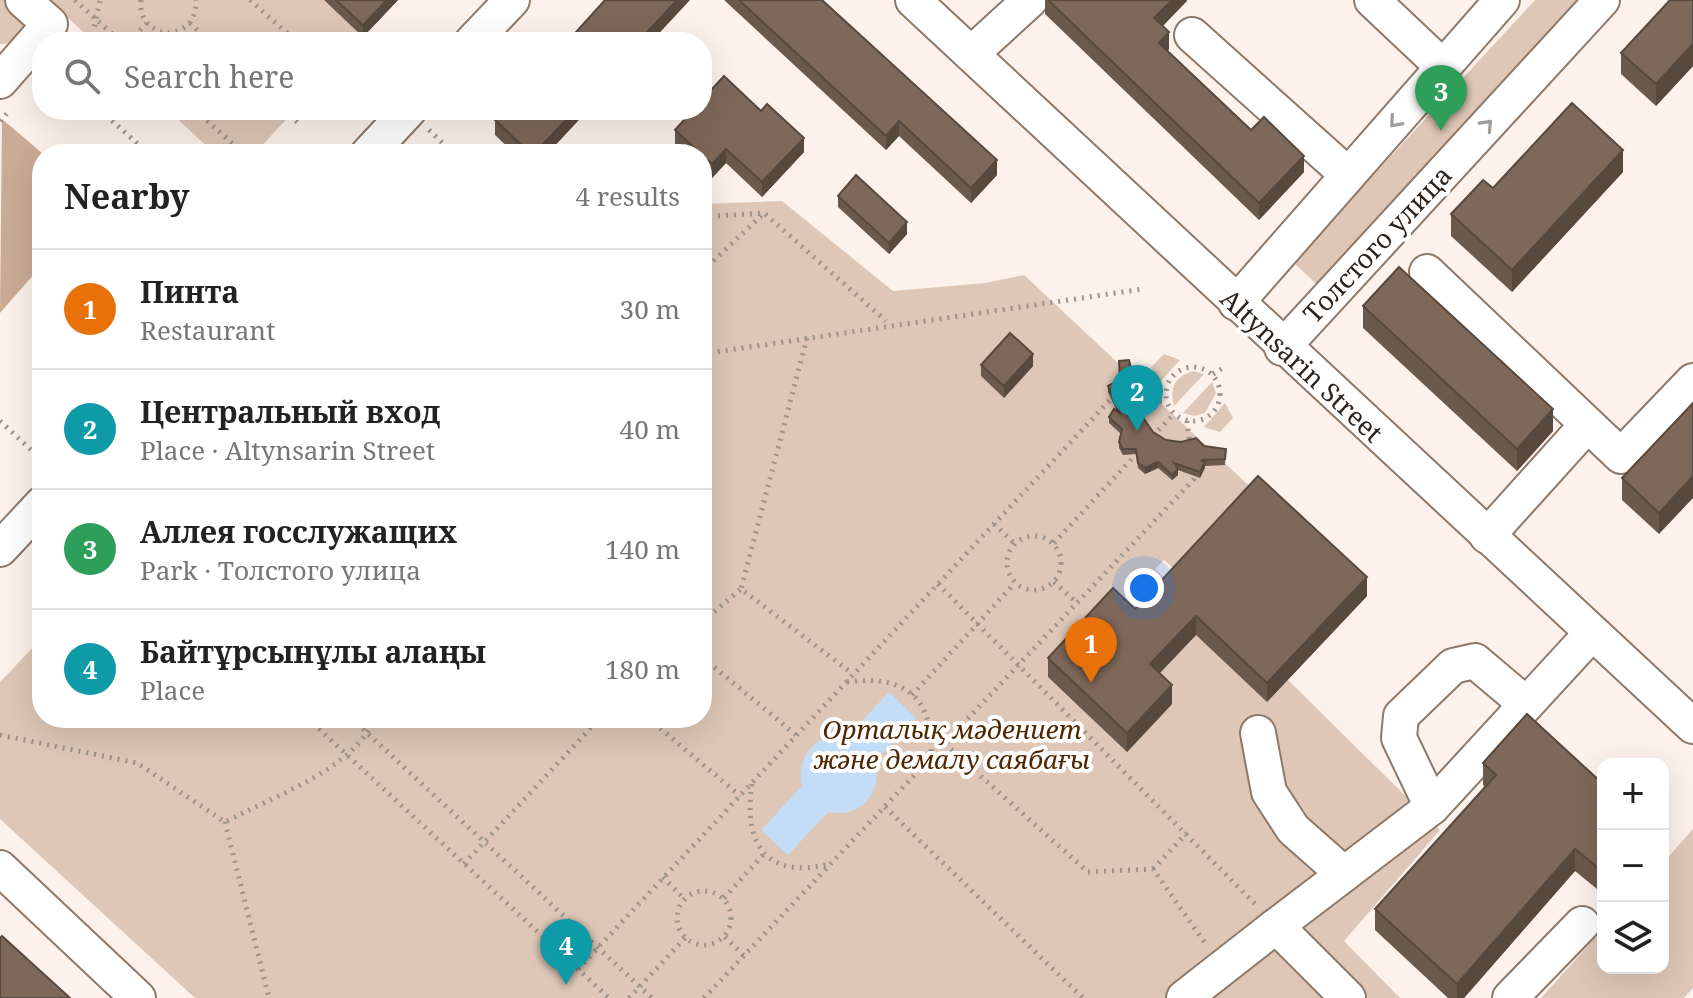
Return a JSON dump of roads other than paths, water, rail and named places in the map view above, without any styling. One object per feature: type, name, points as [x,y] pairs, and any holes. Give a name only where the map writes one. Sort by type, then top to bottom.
[{"type":"street","points":[[23,0],[50,24],[44,32]]},
{"type":"street","points":[[482,32],[512,0]]},
{"type":"street","name":"Altynsarin Street","points":[[913,0],[1282,348],[1693,726]]},
{"type":"street","points":[[971,54],[1030,0]]},
{"type":"street","points":[[1372,0],[1443,67]]},
{"type":"street","points":[[1236,303],[1502,0]]},
{"type":"street","name":"Толстого улица","points":[[1282,348],[1602,0]]},
{"type":"street","points":[[1192,35],[1348,175]]},
{"type":"street","points":[[5,89],[32,50]]},
{"type":"street","points":[[377,144],[400,120]]},
{"type":"street","points":[[1427,272],[1621,456],[1693,381]]},
{"type":"street","points":[[1487,536],[1587,425]]},
{"type":"street","points":[[0,549],[32,515]]},
{"type":"street","points":[[1187,996],[1432,807],[1592,633]]},
{"type":"street","points":[[1432,807],[1399,738],[1401,716],[1453,666],[1475,661],[1526,704]]},
{"type":"street","points":[[1258,733],[1269,792],[1293,829],[1344,874]]},
{"type":"street","points":[[0,868],[138,998]]},
{"type":"street","points":[[1510,998],[1582,924]]},
{"type":"street","points":[[1276,926],[1348,998]]},
{"type":"water","points":[[889,692],[916,718],[875,761],[876,783],[872,793],[867,801],[850,811],[828,812],[788,855],[761,830],[802,786],[805,756],[826,738],[847,737]]},
{"type":"place","name":"Аллея госслужащих","points":[[1441,131]]},
{"type":"place","name":"Центральный вход","points":[[1137,431]]},
{"type":"place","name":"Пинта","points":[[1091,683]]},
{"type":"place","name":"Байтұрсынұлы алаңы","points":[[566,985]]},
{"type":"park label","name":"Орталық мәдениет және демалу саябағы","points":[[952,744]]}]
